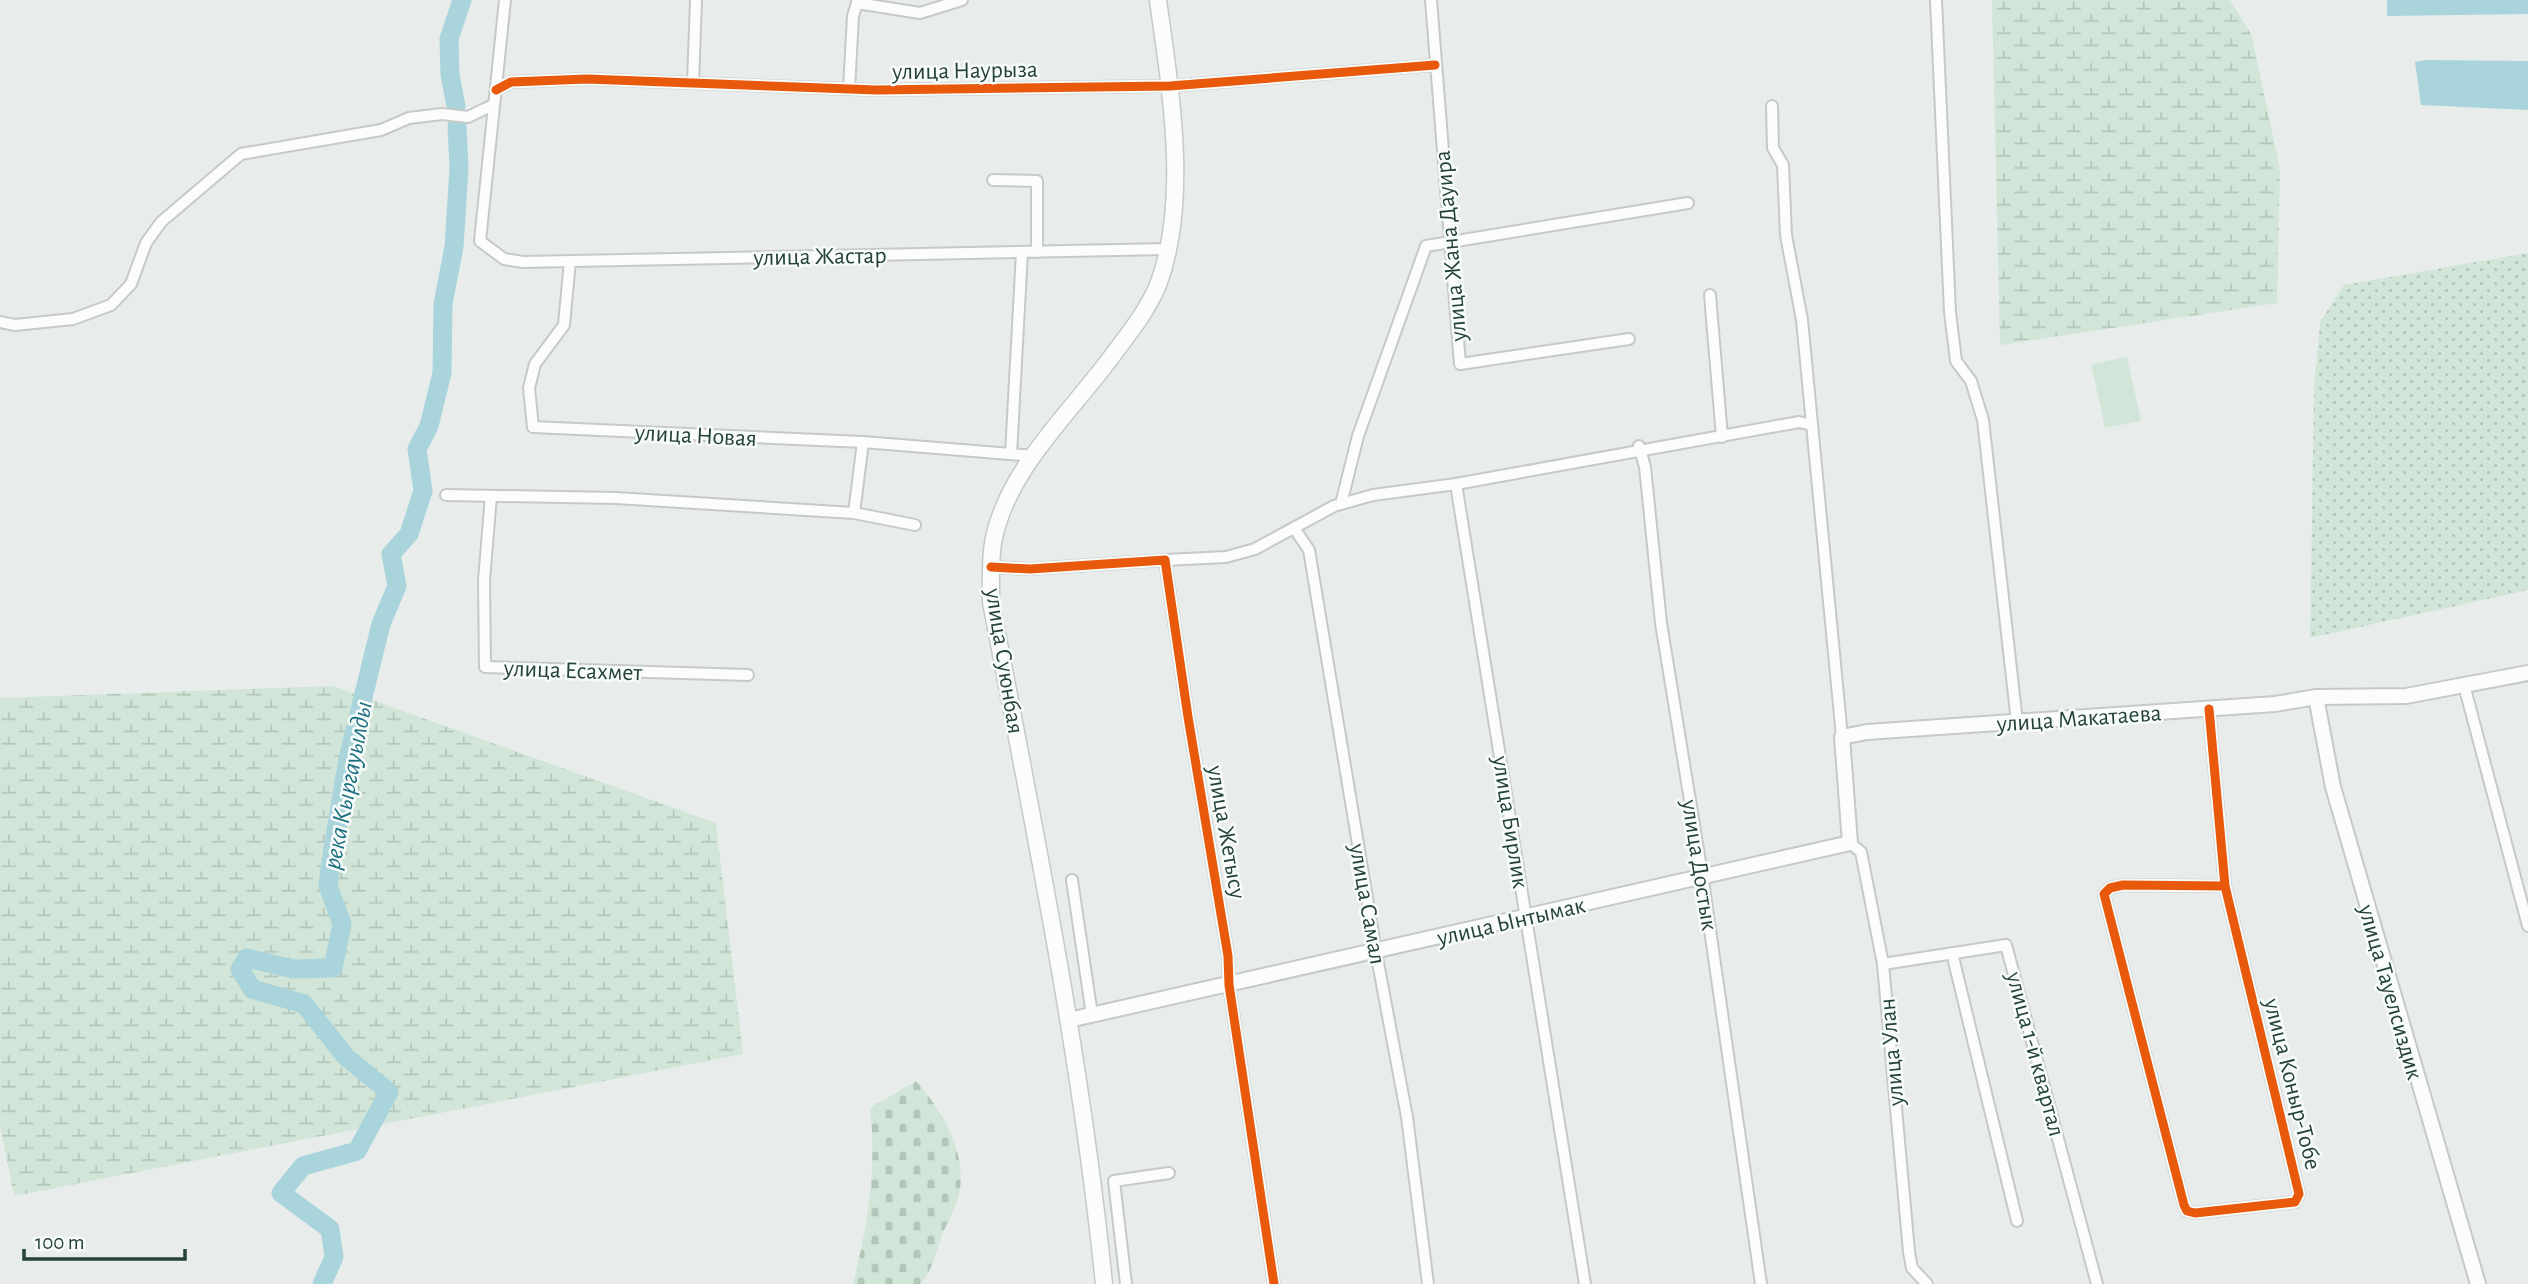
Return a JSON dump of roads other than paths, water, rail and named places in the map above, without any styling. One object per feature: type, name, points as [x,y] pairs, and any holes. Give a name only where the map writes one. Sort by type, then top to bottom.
[{"type":"main road","name":"улица Суюнбая","points":[[1104,1284],[1094,1186],[1069,1020],[991,602],[991,567],[993,541],[1013,488],[1139,320],[1157,285],[1167,249],[1176,174],[1170,86],[1158,0]]},
{"type":"street","points":[[0,322],[15,325],[74,319],[111,305],[131,284],[146,243],[162,222],[241,154],[266,147],[382,130],[409,118],[442,114],[468,117],[493,105],[505,0]]},
{"type":"street","points":[[693,83],[696,0]]},
{"type":"street","points":[[849,89],[853,16],[858,2],[920,13],[962,0]]},
{"type":"street","name":"улица Жана Дауира","points":[[1431,0],[1460,364],[1629,339]]},
{"type":"street","points":[[1936,0],[1950,312],[1956,361],[1971,381],[1983,419],[2017,722]]},
{"type":"street","name":"улица Наурыза","points":[[496,90],[511,82],[587,79],[849,89],[1170,86],[1436,65]]},
{"type":"street","name":"улица Жастар","points":[[493,105],[480,241],[492,252],[515,262],[1167,249]]},
{"type":"street","points":[[1772,106],[1773,148],[1783,165],[1786,235],[1802,320],[1850,843]]},
{"type":"street","points":[[993,180],[1037,181],[1037,252]]},
{"type":"street","points":[[1341,504],[1358,436],[1426,246],[1688,203]]},
{"type":"street","points":[[1011,454],[1022,252]]},
{"type":"street","name":"улица Новая","points":[[570,261],[564,325],[535,364],[529,388],[533,427],[863,442],[1035,456]]},
{"type":"street","points":[[1710,295],[1722,436]]},
{"type":"street","points":[[991,567],[1030,569],[1226,557],[1255,549],[1341,504],[1373,495],[1456,484],[1799,422],[1812,425]]},
{"type":"street","points":[[854,513],[863,442]]},
{"type":"street","name":"улица Достык","points":[[1640,449],[1661,623],[1702,874],[1761,1284]]},
{"type":"street","name":"улица Бирлик","points":[[1456,484],[1585,1284]]},
{"type":"street","points":[[446,495],[616,498],[854,513],[915,525]]},
{"type":"street","name":"улица Есахмет","points":[[491,496],[484,580],[485,667],[748,675]]},
{"type":"street","name":"улица Самал","points":[[1294,528],[1309,550],[1376,952],[1408,1117],[1428,1284]]},
{"type":"street","name":"улица Жетысу","points":[[1165,560],[1228,956],[1229,985],[1274,1284]]},
{"type":"street","name":"улица Макатаева","points":[[1842,737],[2209,709],[2316,697],[2406,696],[2528,673]]},
{"type":"street","points":[[2464,685],[2528,926]]},
{"type":"street","name":"улица Тауелсиздик","points":[[2316,697],[2333,787],[2477,1284]]},
{"type":"street","name":"улица Коныр-Тобе","points":[[2209,709],[2225,886],[2299,1194],[2295,1202],[2195,1213],[2187,1211],[2184,1205],[2104,894],[2110,888],[2123,885],[2225,886]]},
{"type":"street","name":"улица Ынтымак","points":[[1069,1020],[1527,918],[1702,874],[1850,843]]},
{"type":"street","name":"улица Улан","points":[[1850,843],[1861,852],[1882,964],[1912,1268],[1927,1284]]},
{"type":"street","points":[[1072,880],[1092,1015]]},
{"type":"street","name":"улица 1-й квартал","points":[[1882,964],[2006,945],[2097,1284]]},
{"type":"street","points":[[1952,953],[2017,1221]]},
{"type":"street","points":[[1126,1284],[1114,1181],[1169,1173]]},
{"type":"water","points":[[2387,0],[2528,0],[2528,14],[2387,16]]},
{"type":"water","points":[[2528,61],[2528,110],[2421,105],[2415,62]]},
{"type":"waterway","name":"река Кыргауылды","points":[[456,106],[450,75],[449,39],[462,0]]},
{"type":"waterway","name":"река Кыргауылды","points":[[322,1284],[334,1257],[330,1229],[281,1193],[303,1166],[357,1151],[389,1092],[346,1057],[304,1004],[252,989],[240,969],[247,958],[293,969],[333,968],[342,924],[328,886],[348,759],[381,624],[397,586],[391,554],[409,534],[423,491],[417,449],[429,426],[442,373],[443,304],[454,247],[459,168],[457,126]]}]
